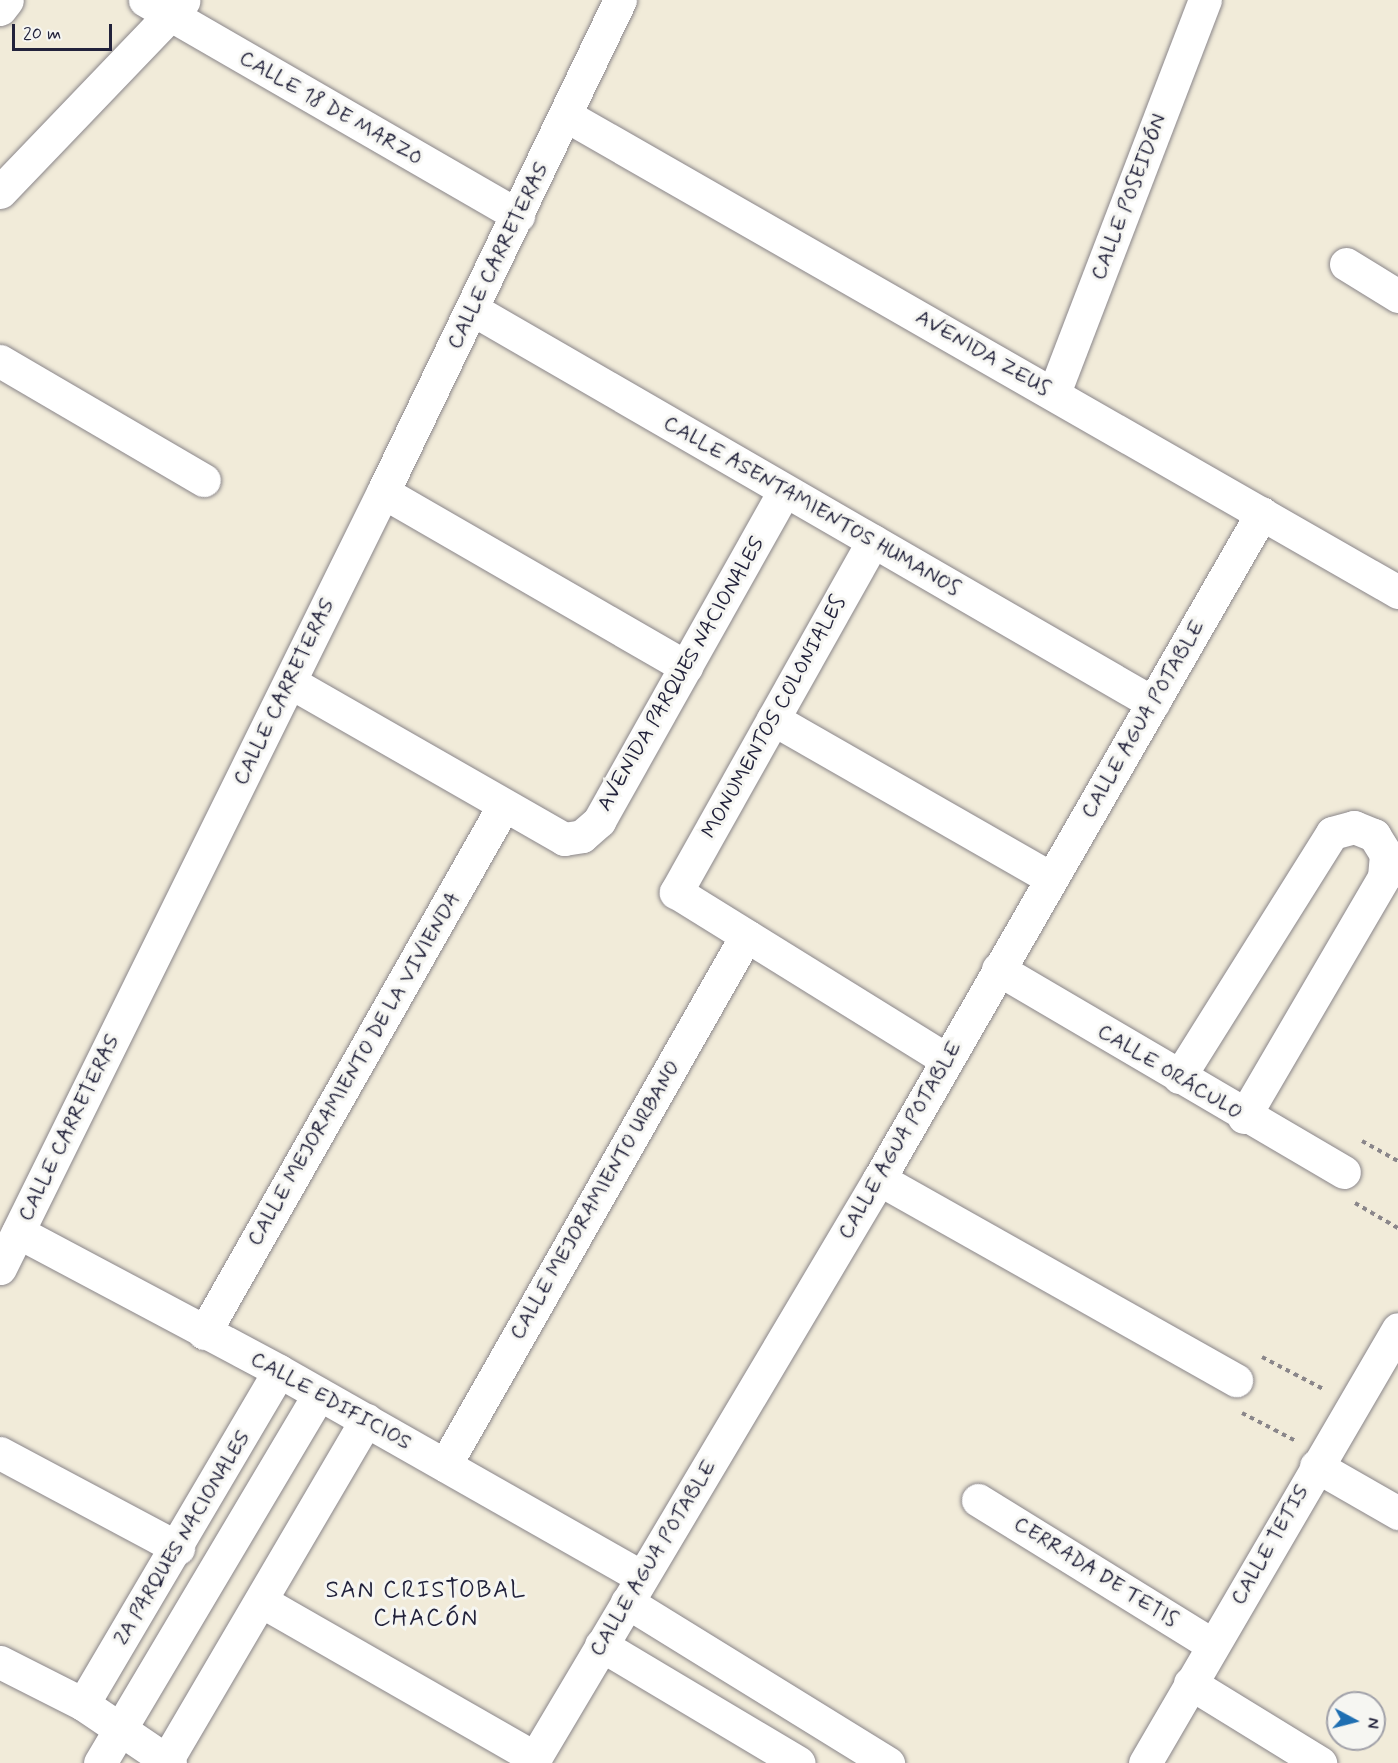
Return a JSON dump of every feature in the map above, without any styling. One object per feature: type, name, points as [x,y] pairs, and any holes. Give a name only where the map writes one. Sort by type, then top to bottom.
[{"type":"street","points":[[0,9],[7,0]]},
{"type":"street","name":"CALLE CARRETERAS","points":[[0,1268],[567,116],[620,0]]},
{"type":"street","name":"CALLE POSEIDÓN","points":[[1054,393],[1205,0]]},
{"type":"street","points":[[0,192],[166,5]]},
{"type":"street","name":"CALLE 18 DE MARZO","points":[[166,5],[518,215]]},
{"type":"street","name":"AVENIDA ZEUS","points":[[567,116],[1398,592]]},
{"type":"street","points":[[1346,264],[1398,296]]},
{"type":"street","name":"CALLE ASENTAMIENTOS HUMANOS","points":[[472,309],[784,492],[1153,702]]},
{"type":"street","points":[[0,362],[204,480]]},
{"type":"street","points":[[383,492],[686,667]]},
{"type":"street","name":"AVENIDA PARQUES NACIONALES","points":[[504,805],[564,839],[582,836],[598,820],[784,492]]},
{"type":"street","name":"CALLE AGUA POTABLE","points":[[534,1760],[879,1179],[945,1059],[1262,513]]},
{"type":"street","name":"MONUMENTOS COLONIALES","points":[[746,936],[676,892],[873,542]]},
{"type":"street","points":[[290,682],[504,805]]},
{"type":"street","points":[[774,719],[1051,878]]},
{"type":"street","name":"CALLE MEJORAMIENTO DE LA VIVIENDA","points":[[204,1333],[504,805]]},
{"type":"street","points":[[1179,1077],[1332,833],[1354,827],[1374,835],[1386,854],[1384,877],[1244,1116]]},
{"type":"street","points":[[746,936],[945,1059]]},
{"type":"street","name":"CALLE MEJORAMIENTO URBANO","points":[[445,1465],[746,936]]},
{"type":"street","name":"CALLE ORÁCULO","points":[[998,969],[1244,1116],[1344,1172]]},
{"type":"street","points":[[879,1179],[1236,1380]]},
{"type":"street","name":"CALLE EDIFICIOS","points":[[18,1232],[279,1371],[445,1465],[634,1589],[888,1763]]},
{"type":"street","name":"CALLE TETIS","points":[[1145,1763],[1352,1404],[1398,1329]]},
{"type":"street","name":"2A PARQUES NACIONALES","points":[[83,1704],[178,1548],[279,1371]]},
{"type":"street","points":[[100,1763],[319,1394]]},
{"type":"street","points":[[0,1662],[83,1704],[167,1762],[366,1420]]},
{"type":"street","points":[[0,1453],[178,1548]]},
{"type":"street","points":[[1319,1461],[1398,1513]]},
{"type":"street","name":"CERRADA DE TETIS","points":[[978,1500],[1213,1645]]},
{"type":"street","points":[[261,1601],[534,1760]]},
{"type":"street","points":[[601,1645],[799,1763]]},
{"type":"street","points":[[1190,1683],[1320,1763]]},
{"type":"path","points":[[1319,1461],[1222,1403],[1253,1352],[1352,1404]]},
{"type":"district","name":"SAN CRISTOBAL CHACÓN","points":[[426,1605]]}]
